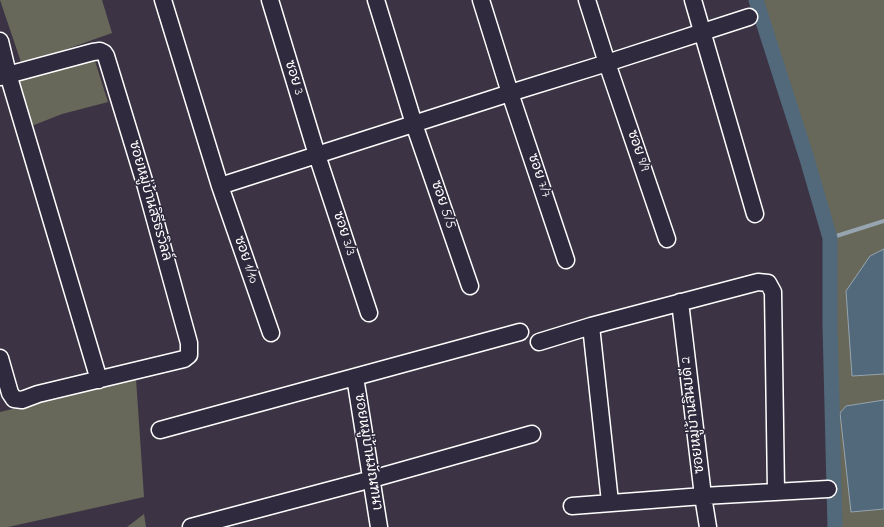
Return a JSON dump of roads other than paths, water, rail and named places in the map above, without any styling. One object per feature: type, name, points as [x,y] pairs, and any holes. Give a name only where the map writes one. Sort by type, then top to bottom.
[{"type":"street","name":"ซอย 1/10","points":[[163,0],[220,186],[271,333]]},
{"type":"street","name":"ซอย 3","points":[[270,0],[317,155]]},
{"type":"street","name":"ซอย 5/5","points":[[376,0],[414,124],[470,286]]},
{"type":"street","name":"ซอย 7/7","points":[[481,0],[510,93],[566,260]]},
{"type":"street","name":"ซอย 9/9","points":[[587,0],[667,239]]},
{"type":"street","points":[[693,0],[755,214]]},
{"type":"street","points":[[220,186],[749,17]]},
{"type":"street","points":[[0,41],[4,76],[99,380]]},
{"type":"street","name":"ซอยหมู่บ้านสิรีธรวิลล์","points":[[0,358],[10,393],[14,399],[22,400],[38,394],[184,359],[189,355],[190,343],[146,187],[104,53],[100,51],[93,52],[4,76]]},
{"type":"street","name":"ซอย 3/3","points":[[317,155],[369,313]]},
{"type":"street","points":[[539,342],[591,326],[680,302],[758,282],[768,283],[773,292],[776,491]]},
{"type":"street","name":"ซอยหมู่บ้านสินบดี 2","points":[[680,302],[708,527]]},
{"type":"street","points":[[591,326],[610,502]]},
{"type":"street","points":[[160,430],[520,332]]},
{"type":"street","name":"ซอยหมู่บ้านมัณฑนา","points":[[355,377],[379,527]]},
{"type":"street","points":[[191,527],[372,479],[532,434]]},
{"type":"street","points":[[572,506],[610,502],[828,489]]},
{"type":"water","points":[[884,249],[884,374],[852,376],[846,291],[870,256]]},
{"type":"water","points":[[884,400],[884,509],[851,512],[840,413],[846,406]]},
{"type":"waterway","points":[[756,0],[807,159],[830,238],[830,325],[835,527]]},
{"type":"waterway","points":[[830,238],[884,221]]}]
